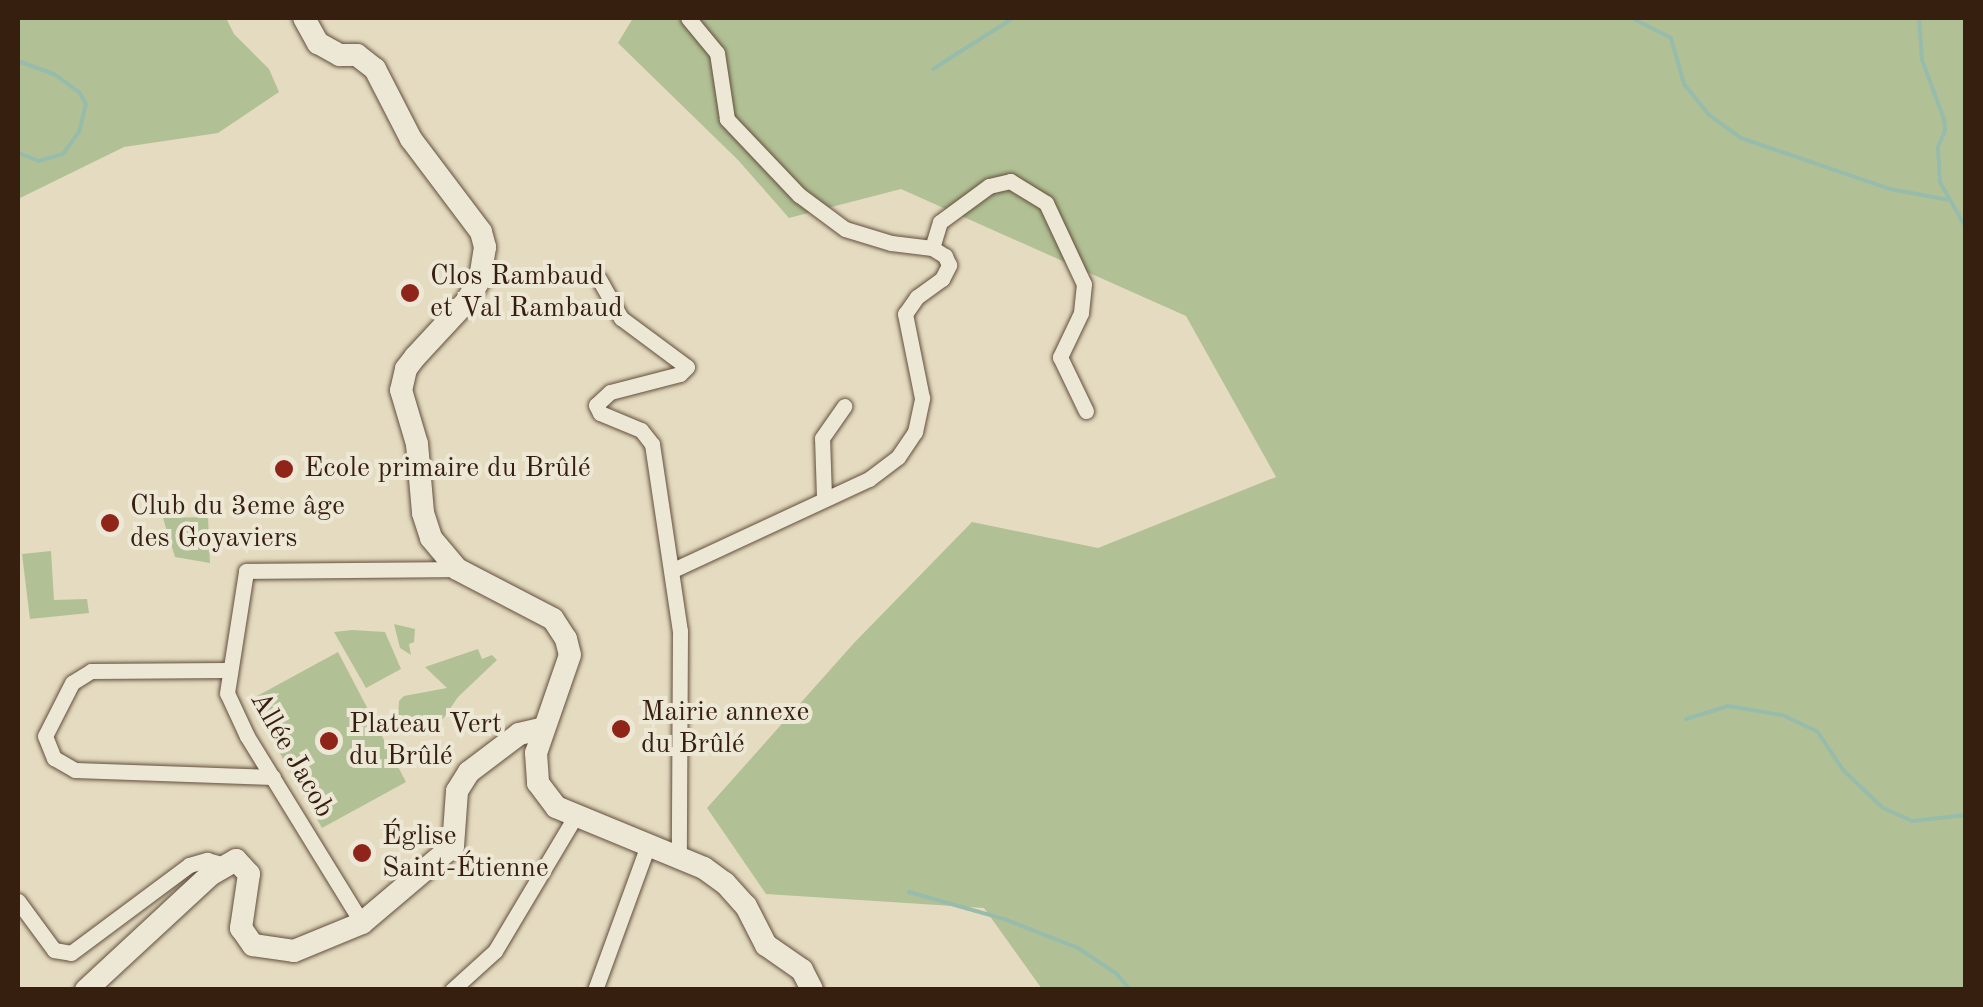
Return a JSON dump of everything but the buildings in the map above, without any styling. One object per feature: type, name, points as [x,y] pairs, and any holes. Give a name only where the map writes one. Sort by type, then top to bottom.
[{"type":"main road","points":[[304,18],[318,43],[340,55],[357,55],[375,69],[399,119],[474,219],[485,247],[480,279],[468,301],[414,356],[401,390],[417,444],[423,513],[431,538],[458,569],[540,612],[562,630],[570,654],[541,730],[538,784],[556,807],[575,817],[704,868],[738,894],[766,945],[802,970],[812,990]]},
{"type":"main road","points":[[86,990],[124,950],[224,865],[236,860],[250,874],[240,928],[253,945],[294,951],[362,922],[453,846],[457,791],[469,772],[519,734],[536,727],[541,730]]},
{"type":"street","points":[[673,570],[881,471],[915,432],[922,398],[904,319],[912,302],[949,268],[946,256],[932,248],[891,244],[845,229],[799,195],[726,119],[717,53],[688,18]]},
{"type":"street","points":[[932,248],[940,222],[989,186],[1010,180],[1046,204],[1084,284],[1082,313],[1060,358],[1086,411]]},
{"type":"street","points":[[599,279],[621,318],[687,367],[680,374],[610,392],[596,405],[600,413],[641,430],[652,444],[673,570],[682,668],[679,858]]},
{"type":"street","points":[[824,497],[822,438],[844,406]]},
{"type":"street","name":"Allée Jacob","points":[[362,922],[232,706],[227,670],[246,571],[458,569]]},
{"type":"street","points":[[227,670],[91,672],[72,683],[45,736],[54,758],[75,770],[273,777]]},
{"type":"street","points":[[452,990],[495,951],[575,817]]},
{"type":"street","points":[[595,990],[648,848]]},
{"type":"street","points":[[18,901],[54,950],[71,953],[190,865],[207,860],[224,865]]},
{"type":"green space","points":[[18,18],[226,18],[234,34],[269,69],[279,92],[218,133],[124,147],[18,199]]},
{"type":"green space","points":[[633,18],[1965,18],[1965,989],[1042,989],[984,908],[766,894],[707,808],[854,643],[972,522],[1098,548],[1276,477],[1186,316],[901,189],[789,218],[738,160],[618,43]]},
{"type":"green space","points":[[208,517],[210,563],[175,557],[163,518]]},
{"type":"green space","points":[[51,551],[54,600],[87,599],[89,613],[30,619],[22,554]]},
{"type":"green space","points":[[394,624],[415,629],[414,642],[409,644],[411,655],[400,648]]},
{"type":"green space","points":[[334,632],[385,632],[401,669],[366,688]]},
{"type":"green space","points":[[478,649],[482,659],[492,655],[497,660],[458,697],[443,719],[426,728],[398,717],[399,701],[404,696],[447,688],[425,667]]},
{"type":"green space","name":"Plateau Vert du Brûlé","points":[[338,652],[406,782],[322,828],[250,700]]},
{"type":"waterway","points":[[933,69],[1013,18]]},
{"type":"waterway","points":[[1632,18],[1671,38],[1684,84],[1708,114],[1741,138],[1890,189],[1949,200]]},
{"type":"waterway","points":[[1919,18],[1922,60],[1944,119],[1945,131],[1938,147],[1940,182],[1966,228]]},
{"type":"waterway","points":[[18,61],[54,74],[79,92],[86,104],[79,132],[63,154],[39,161],[18,153]]},
{"type":"waterway","points":[[1686,719],[1728,706],[1782,715],[1817,731],[1843,770],[1883,808],[1912,821],[1966,815]]},
{"type":"waterway","points":[[909,892],[1007,920],[1078,948],[1117,974],[1130,990]]},
{"type":"place","name":"Clos Rambaud et Val Rambaud","points":[[410,293]]},
{"type":"place","name":"Ecole primaire du Brûlé","points":[[284,469]]},
{"type":"place","name":"Club du 3eme âge des Goyaviers","points":[[110,523]]},
{"type":"place","name":"Mairie annexe du Brûlé","points":[[621,729]]},
{"type":"place","name":"Plateau Vert du Brûlé","points":[[329,741]]},
{"type":"place","name":"Église Saint-Étienne","points":[[362,853]]}]
